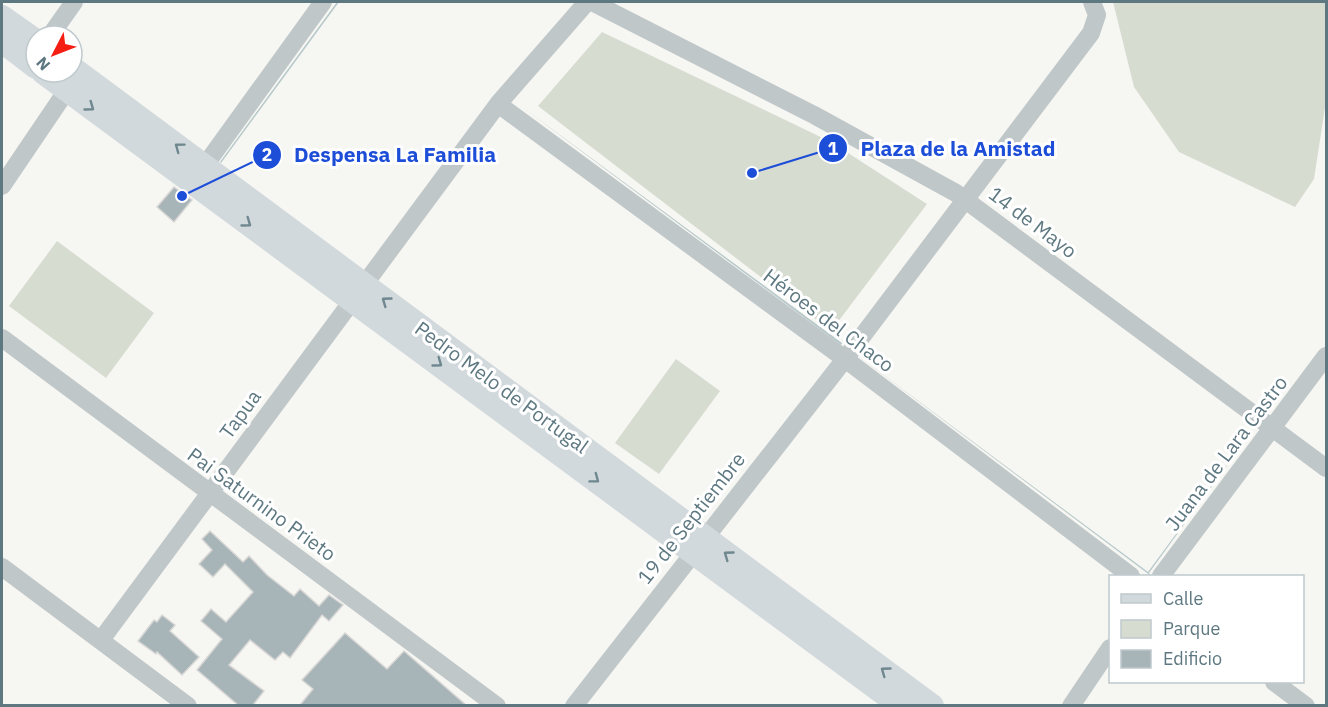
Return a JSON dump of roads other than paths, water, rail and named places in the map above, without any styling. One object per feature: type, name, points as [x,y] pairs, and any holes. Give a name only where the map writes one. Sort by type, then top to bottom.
[{"type":"street","points":[[59,24],[75,2]]},
{"type":"street","points":[[198,174],[323,2]]},
{"type":"street","name":"Tapua","points":[[100,640],[498,104],[587,2]]},
{"type":"street","name":"14 de Mayo","points":[[592,2],[814,115],[964,199],[1326,468]]},
{"type":"street","name":"19 de Septiembre","points":[[574,705],[844,359],[1091,33],[1097,15],[1092,2]]},
{"type":"street","name":"Pedro Melo de Portugal","points":[[2,17],[24,45]]},
{"type":"street","name":"Pedro Melo de Portugal","points":[[2,41],[24,53]]},
{"type":"street","points":[[2,186],[66,84]]},
{"type":"street","name":"Pedro Melo de Portugal","points":[[76,84],[699,545],[901,705]]},
{"type":"street","name":"Héroes del Chaco","points":[[498,104],[844,359],[1130,575]]},
{"type":"street","name":"Pai Saturnino Prieto","points":[[2,338],[497,705]]},
{"type":"street","name":"Juana de Lara Castro","points":[[1162,575],[1326,356]]},
{"type":"street","name":"Pedro Melo de Portugal","points":[[699,545],[932,705]]},
{"type":"street","points":[[2,567],[188,705]]},
{"type":"street","points":[[1071,705],[1109,649]]},
{"type":"street","points":[[1277,683],[1306,705]]},
{"type":"place","name":"Plaza de la Amistad","points":[[752,173]]},
{"type":"place","name":"Despensa La Familia","points":[[182,196]]}]
